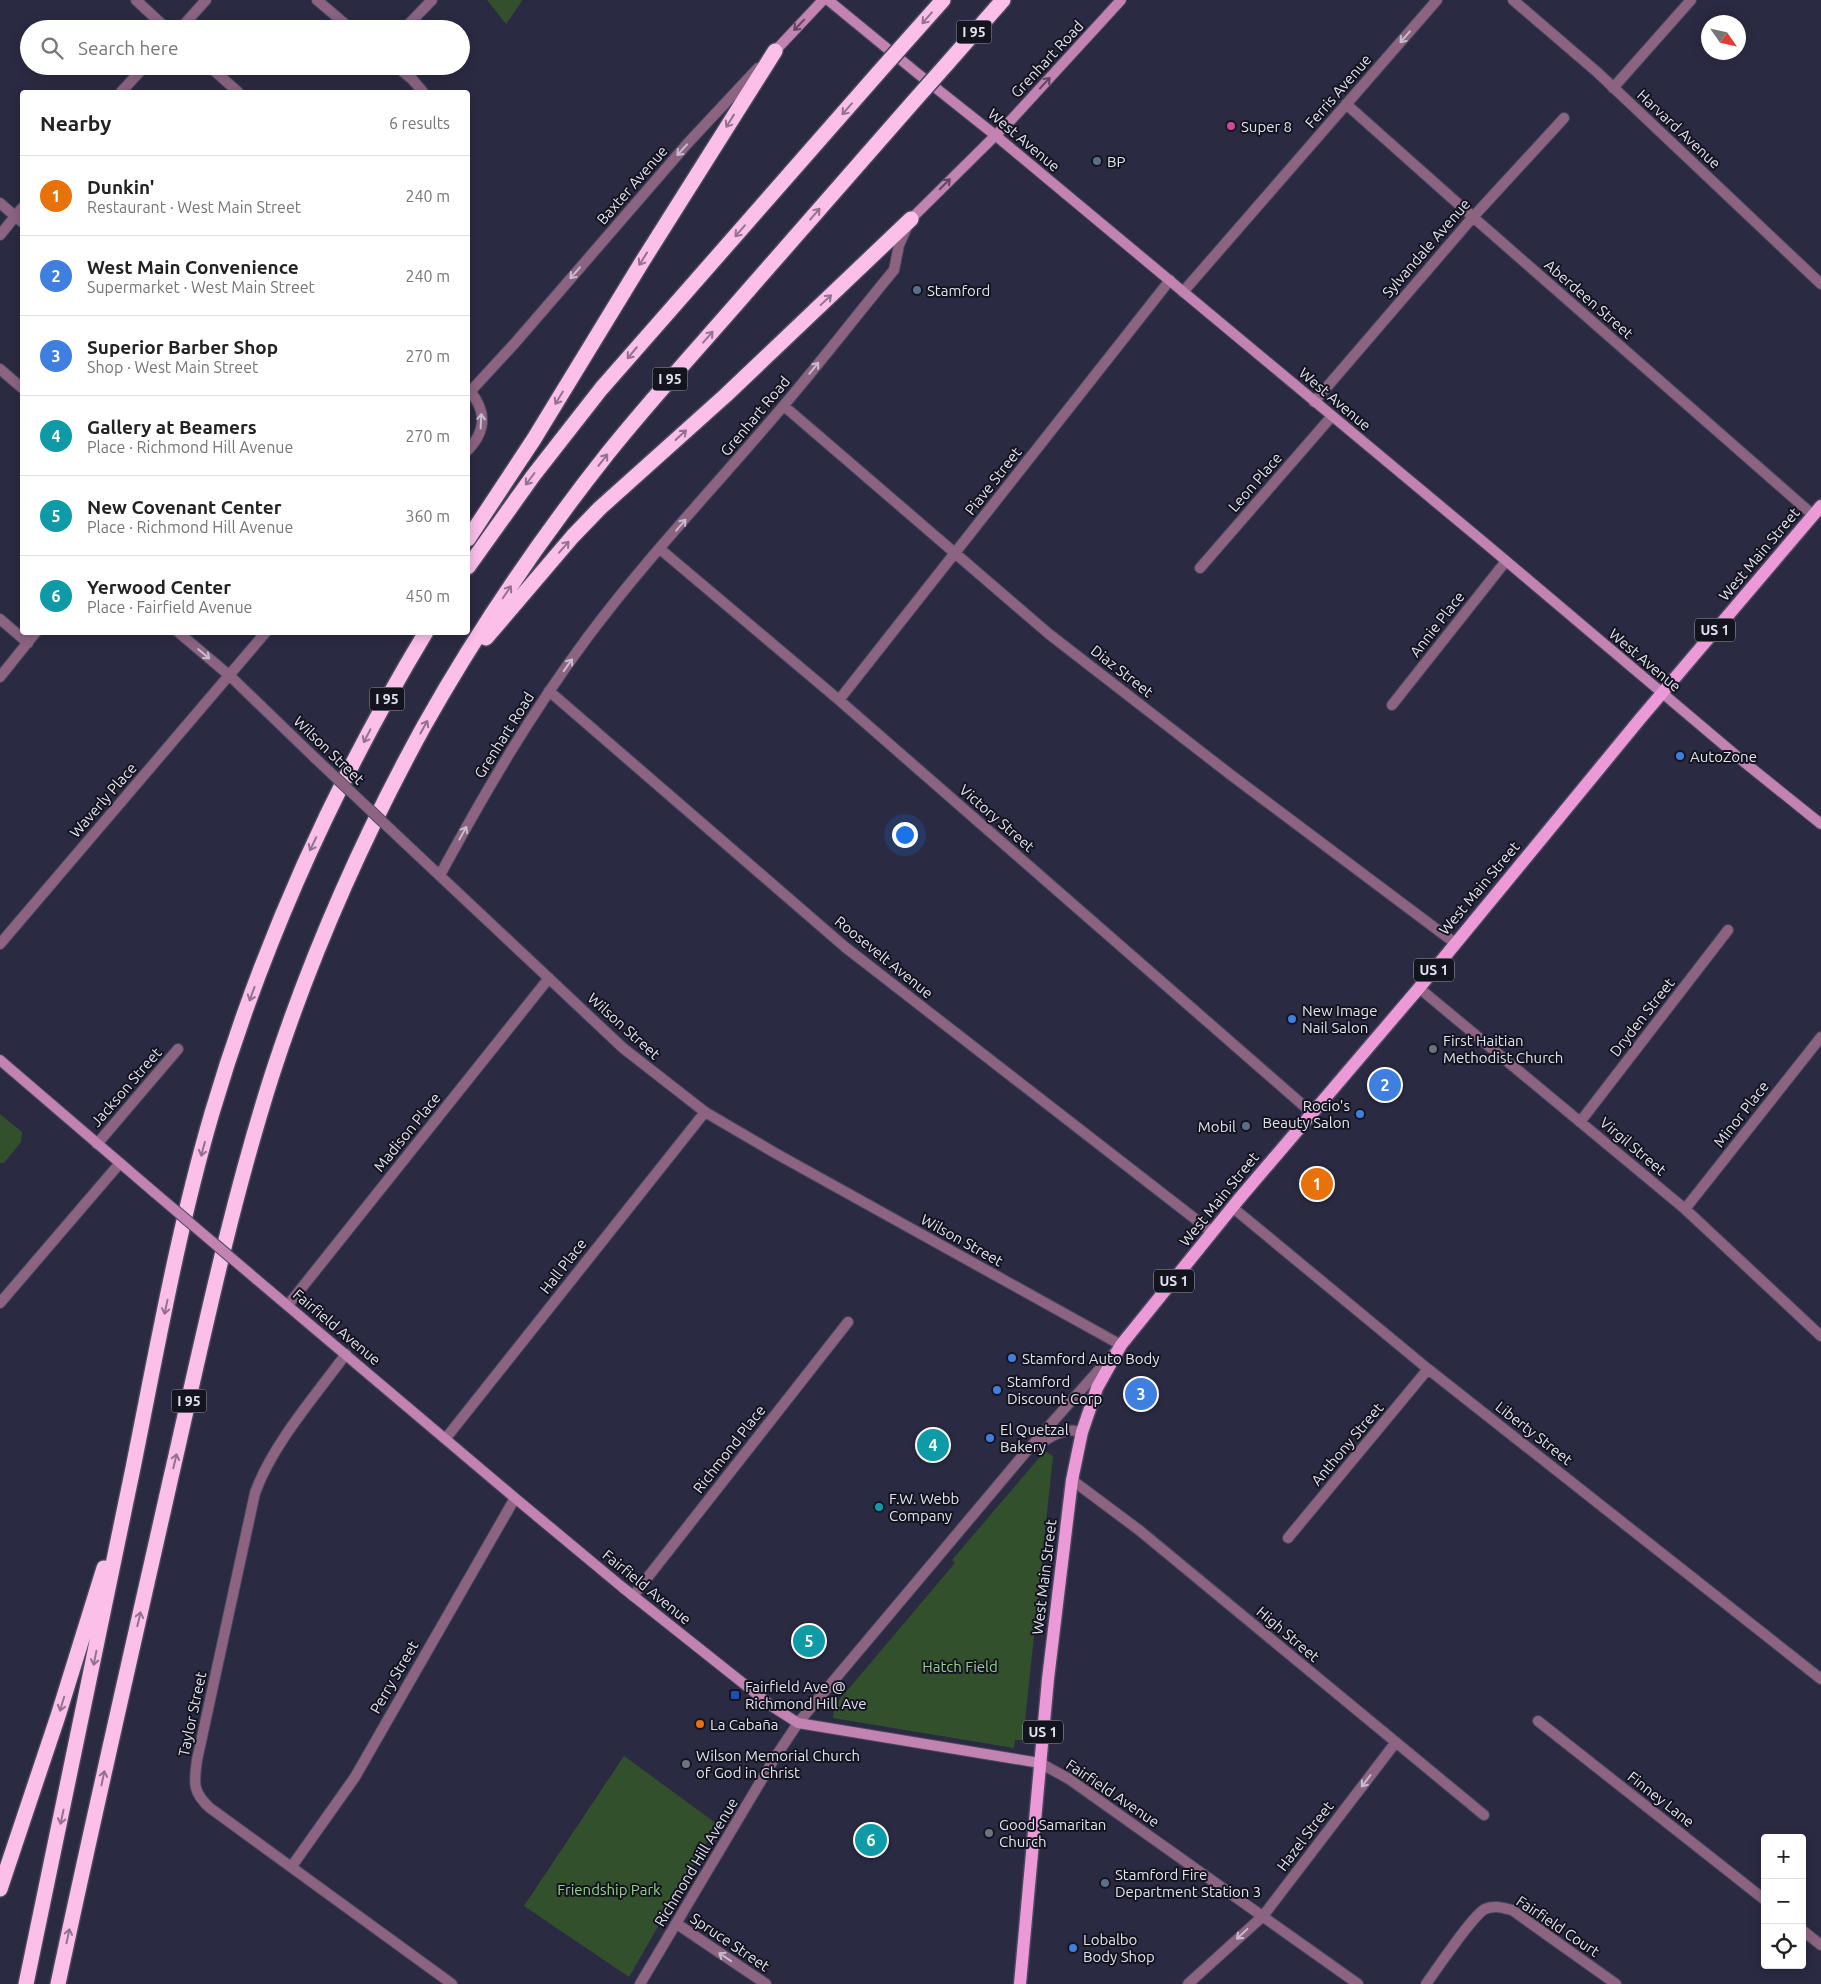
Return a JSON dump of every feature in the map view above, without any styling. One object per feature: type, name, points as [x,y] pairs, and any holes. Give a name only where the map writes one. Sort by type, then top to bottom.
[{"type":"highway","points":[[470,564],[533,476],[601,389],[943,0]]},
{"type":"highway","name":"I 95","points":[[58,1984],[205,1330],[242,1179],[290,1022],[333,913],[399,772],[481,631],[537,548],[608,453],[1003,0]]},
{"type":"highway","points":[[470,536],[534,439],[774,51]]},
{"type":"highway","points":[[453,677],[557,555],[600,508],[726,395],[911,219]]},
{"type":"highway","points":[[382,707],[418,635]]},
{"type":"highway","name":"I 95","points":[[26,1984],[185,1219],[212,1113],[266,958],[304,864],[350,768],[382,707],[424,635]]},
{"type":"highway","points":[[0,1889],[58,1716],[128,1490]]},
{"type":"main road","name":"Baxter Avenue","points":[[774,51],[823,0]]},
{"type":"main road","name":"West Avenue","points":[[828,0],[1170,280],[1821,824]]},
{"type":"main road","name":"Grenhart Road","points":[[911,219],[1012,119],[1121,0]]},
{"type":"main road","name":"West Main Street","points":[[1020,1984],[1040,1763],[1072,1480],[1082,1432],[1097,1388],[1121,1345],[1232,1207],[1419,988],[1662,693],[1817,511]]},
{"type":"main road","name":"Fairfield Avenue","points":[[0,1060],[515,1498],[633,1596],[773,1707],[798,1723],[1040,1763]]},
{"type":"street","points":[[136,0],[157,20]]},
{"type":"street","points":[[188,20],[206,0]]},
{"type":"street","points":[[317,0],[340,20]]},
{"type":"street","points":[[413,20],[432,0]]},
{"type":"street","name":"Ferris Avenue","points":[[1183,292],[1437,0]]},
{"type":"street","name":"Harvard Avenue","points":[[1513,0],[1613,88],[1821,284]]},
{"type":"street","points":[[1613,88],[1691,0]]},
{"type":"street","name":"Baxter Avenue","points":[[470,392],[515,343],[674,158],[774,51]]},
{"type":"street","points":[[123,90],[137,75]]},
{"type":"street","points":[[219,75],[236,90]]},
{"type":"street","points":[[407,75],[422,90]]},
{"type":"street","name":"Aberdeen Street","points":[[1346,104],[1472,217],[1817,511]]},
{"type":"street","name":"Sylvandale Avenue","points":[[1314,402],[1472,217],[1564,118]]},
{"type":"street","points":[[0,202],[20,215],[0,235]]},
{"type":"street","name":"Grenhart Road","points":[[440,875],[496,774],[549,691],[587,638],[660,549],[784,406],[894,270],[899,245],[911,219]]},
{"type":"street","name":"Piave Street","points":[[839,700],[1170,280]]},
{"type":"street","points":[[0,369],[20,386]]},
{"type":"street","points":[[470,394],[477,399],[482,417],[482,426],[476,441],[470,448]]},
{"type":"street","name":"Diaz Street","points":[[784,406],[1049,634],[1231,775],[1455,942]]},
{"type":"street","name":"Leon Place","points":[[1200,568],[1332,416]]},
{"type":"street","name":"Victory Street","points":[[660,549],[839,700],[1312,1113]]},
{"type":"street","name":"Annie Place","points":[[1392,705],[1506,561]]},
{"type":"street","points":[[0,619],[28,643]]},
{"type":"street","points":[[0,677],[34,635]]},
{"type":"street","name":"Wilson Street","points":[[182,635],[230,676],[622,1048],[705,1112],[775,1153],[1121,1345]]},
{"type":"street","points":[[230,676],[264,635]]},
{"type":"street","name":"Waverly Place","points":[[0,944],[230,676]]},
{"type":"street","name":"Roosevelt Avenue","points":[[549,691],[845,947],[1212,1232]]},
{"type":"street","name":"Dryden Street","points":[[1580,1122],[1728,930]]},
{"type":"street","name":"Madison Place","points":[[288,1305],[549,978]]},
{"type":"street","name":"Virgil Street","points":[[1419,988],[1685,1209],[1821,1336]]},
{"type":"street","name":"Minor Place","points":[[1685,1209],[1821,1037]]},
{"type":"street","name":"Jackson Street","points":[[97,1144],[178,1049]]},
{"type":"street","name":"Hall Place","points":[[446,1438],[705,1112]]},
{"type":"street","points":[[0,1303],[120,1163]]},
{"type":"street","name":"Liberty Street","points":[[1232,1207],[1428,1369],[1821,1679]]},
{"type":"street","name":"Richmond Place","points":[[633,1596],[848,1322]]},
{"type":"street","name":"Richmond Hill Avenue","points":[[640,1984],[774,1759],[798,1723],[1025,1453],[1121,1345]]},
{"type":"street","name":"Taylor Street","points":[[346,1354],[274,1454],[255,1493],[194,1778],[195,1788],[203,1802],[452,1984]]},
{"type":"street","name":"Anthony Street","points":[[1288,1538],[1428,1369]]},
{"type":"street","name":"Richmond Hill Avenue","points":[[1025,1453],[1057,1433],[1071,1429],[1082,1432]]},
{"type":"street","name":"High Street","points":[[1072,1480],[1139,1530],[1484,1815]]},
{"type":"street","name":"Perry Street","points":[[292,1866],[355,1777],[515,1498]]},
{"type":"street","name":"Finney Lane","points":[[1538,1721],[1761,1897]]},
{"type":"street","name":"Hazel Street","points":[[1188,1984],[1263,1916],[1396,1742]]},
{"type":"street","name":"Fairfield Avenue","points":[[1040,1763],[1069,1779],[1358,1984]]},
{"type":"street","name":"Fairfield Court","points":[[1426,1984],[1473,1922],[1484,1910],[1496,1906],[1512,1910],[1616,1984]]},
{"type":"street","name":"Spruce Street","points":[[677,1924],[766,1984]]},
{"type":"street","points":[[1806,1933],[1821,1945]]},
{"type":"green space","points":[[487,0],[521,0],[522,1],[506,24]]},
{"type":"green space","points":[[0,1114],[22,1132],[21,1142],[4,1163],[0,1163]]},
{"type":"green space","name":"Hatch Field","points":[[1045,1451],[1053,1456],[1023,1740],[1015,1740],[1014,1748],[833,1718],[835,1705],[955,1563],[952,1560]]},
{"type":"green space","name":"Friendship Park","points":[[624,1756],[717,1824],[629,1977],[524,1906]]},
{"type":"place","name":"Super 8","points":[[1231,126]]},
{"type":"place","name":"BP","points":[[1097,161]]},
{"type":"place","name":"Stamford","points":[[917,290]]},
{"type":"place","name":"AutoZone","points":[[1680,756]]},
{"type":"place","name":"New Image Nail Salon","points":[[1292,1019]]},
{"type":"place","name":"First Haitian Methodist Church","points":[[1433,1049]]},
{"type":"place","name":"West Main Convenience","points":[[1385,1085]]},
{"type":"place","name":"Rocio's Beauty Salon","points":[[1360,1114]]},
{"type":"place","name":"Mobil","points":[[1246,1126]]},
{"type":"place","name":"Dunkin'","points":[[1317,1184]]},
{"type":"place","name":"Stamford Auto Body","points":[[1012,1358]]},
{"type":"place","name":"Stamford Discount Corp","points":[[997,1390]]},
{"type":"place","name":"Superior Barber Shop","points":[[1141,1394]]},
{"type":"place","name":"El Quetzal Bakery","points":[[990,1438]]},
{"type":"place","name":"Gallery at Beamers","points":[[933,1445]]},
{"type":"place","name":"F.W. Webb Company","points":[[879,1507]]},
{"type":"place","name":"New Covenant Center","points":[[809,1641]]},
{"type":"place","name":"Fairfield Ave @ Richmond Hill Ave","points":[[735,1695]]},
{"type":"place","name":"La Cabaña","points":[[700,1724]]},
{"type":"place","name":"Wilson Memorial Church of God in Christ","points":[[686,1764]]},
{"type":"place","name":"Good Samaritan Church","points":[[989,1833]]},
{"type":"place","name":"Yerwood Center","points":[[871,1840]]},
{"type":"place","name":"Stamford Fire Department Station 3","points":[[1105,1883]]},
{"type":"place","name":"Lobalbo Body Shop","points":[[1073,1948]]}]
